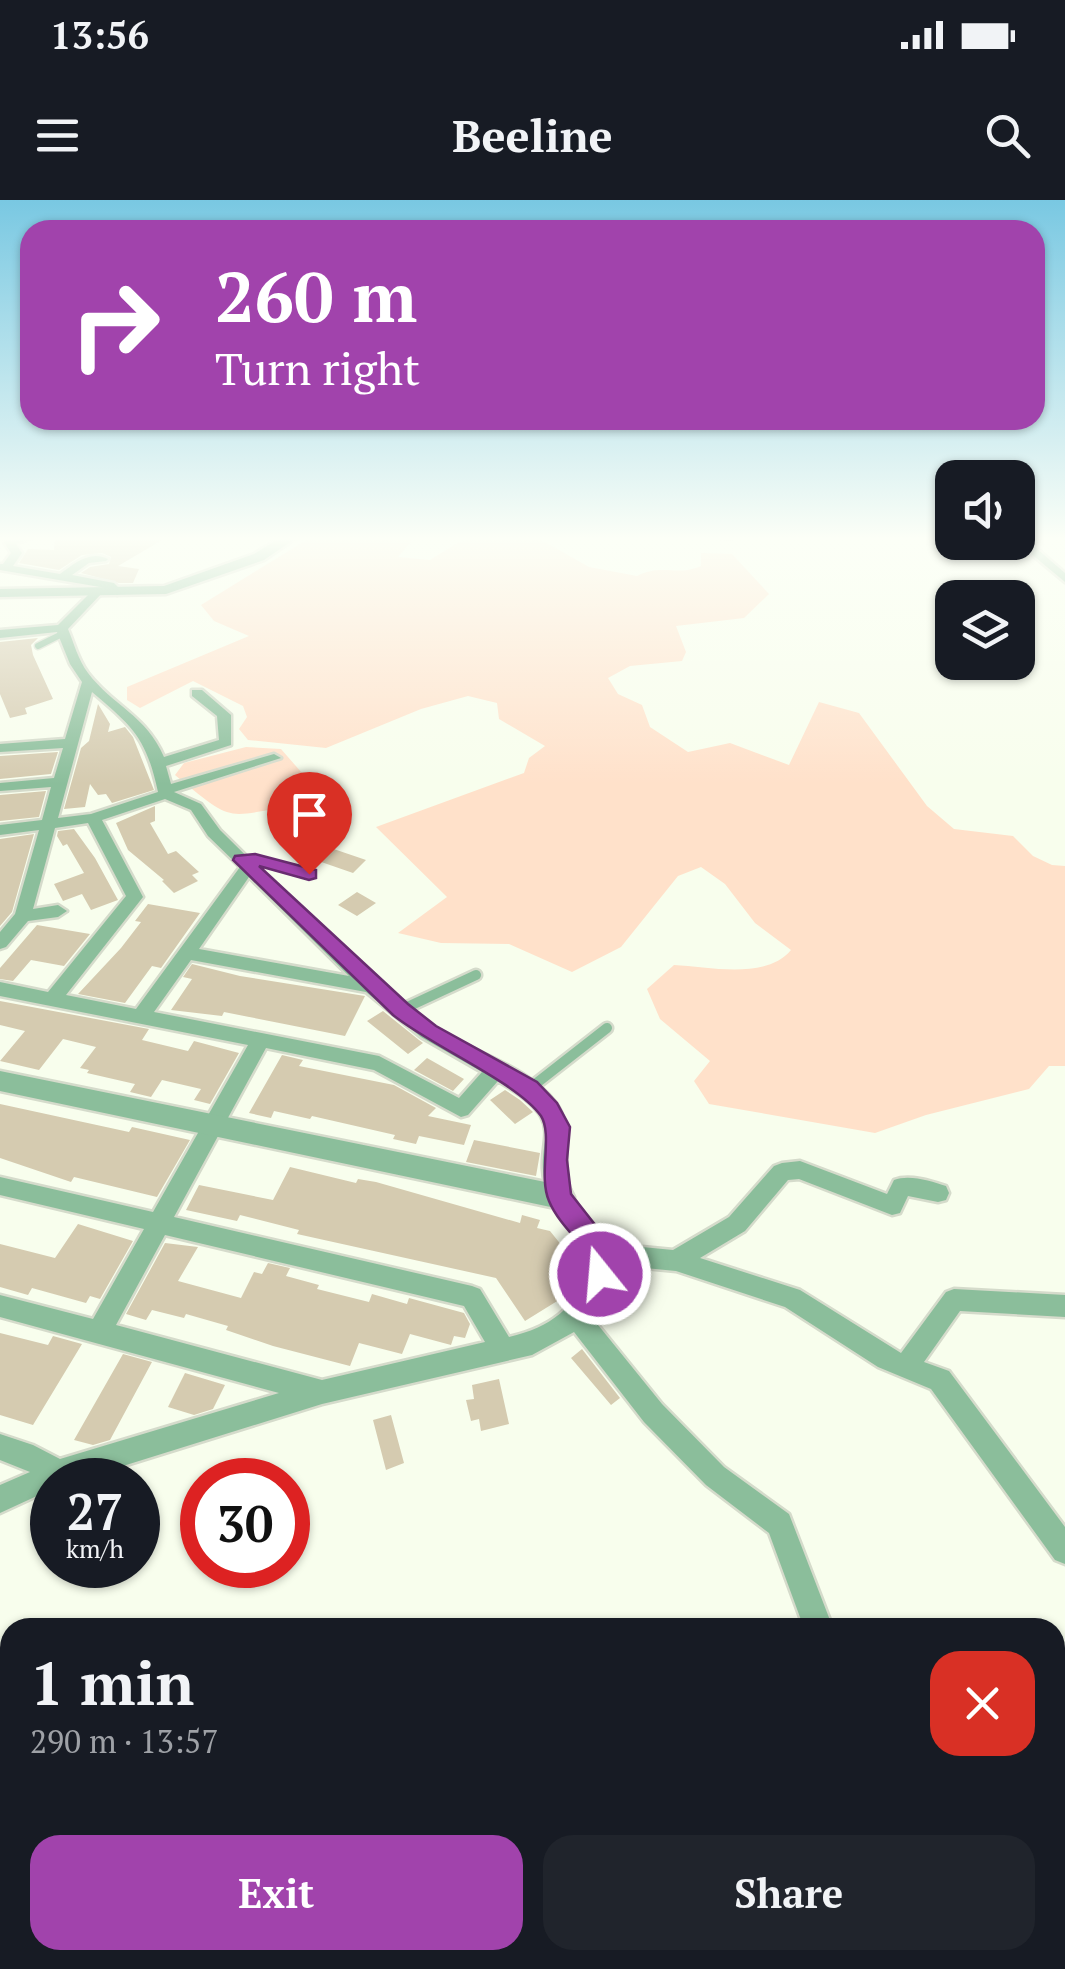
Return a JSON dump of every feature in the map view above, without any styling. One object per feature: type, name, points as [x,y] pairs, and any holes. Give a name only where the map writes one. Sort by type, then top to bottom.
[{"type":"street","points":[[0,634],[63,630],[75,619]]},
{"type":"street","points":[[63,630],[88,682],[136,720],[158,754],[166,792]]},
{"type":"street","points":[[0,943],[23,916],[88,682]]},
{"type":"street","points":[[160,763],[226,742],[224,715],[198,692]]},
{"type":"street","points":[[0,748],[71,743]]},
{"type":"street","points":[[0,830],[92,818],[274,758]]},
{"type":"street","points":[[0,787],[59,782]]},
{"type":"street","points":[[166,792],[196,806],[214,833],[400,1010],[428,1032],[529,1088],[558,1127],[554,1160],[560,1197],[605,1254],[676,1261],[792,1298],[886,1359],[940,1380],[1065,1550]]},
{"type":"street","points":[[53,999],[134,896],[92,818]]},
{"type":"street","points":[[142,1014],[245,864]]},
{"type":"street","points":[[23,916],[58,911]]},
{"type":"street","points":[[186,953],[371,986]]},
{"type":"street","points":[[0,989],[379,1063],[461,1109],[496,1069]]},
{"type":"street","points":[[100,1332],[261,1039]]},
{"type":"street","points":[[0,1081],[560,1197]]},
{"type":"street","points":[[676,1261],[737,1224],[782,1172],[800,1170],[892,1206],[902,1186],[938,1193]]},
{"type":"street","points":[[0,1186],[472,1297],[503,1348]]},
{"type":"street","points":[[107,1458],[322,1392],[532,1343],[576,1318],[600,1274],[605,1254]]},
{"type":"street","points":[[906,1366],[954,1300],[1065,1306]]},
{"type":"street","points":[[0,1306],[322,1392]]},
{"type":"street","points":[[576,1318],[715,1476],[780,1524],[816,1618]]},
{"type":"street","points":[[0,1447],[31,1458]]},
{"type":"street","points":[[0,1498],[30,1485]]},
{"type":"lane","points":[[38,646],[63,630]]},
{"type":"lane","points":[[245,864],[255,860],[309,874]]},
{"type":"lane","points":[[400,1010],[476,975]]},
{"type":"lane","points":[[529,1088],[607,1028]]},
{"type":"shaded area","points":[[212,619],[739,619],[676,626],[686,652],[682,661],[630,666],[608,678],[618,694],[642,705],[650,727],[688,752],[730,743],[789,765],[819,702],[859,713],[927,806],[954,829],[1013,836],[1033,856],[1065,866],[1065,1066],[1049,1066],[1029,1089],[926,1115],[875,1133],[709,1104],[694,1081],[710,1061],[660,1019],[647,989],[674,965],[737,970],[767,965],[791,950],[755,923],[725,884],[701,867],[678,876],[621,947],[572,972],[509,944],[441,943],[398,933],[447,897],[376,827],[524,773],[529,758],[545,746],[499,719],[497,703],[468,696],[421,709],[326,748],[248,740],[239,729],[247,717],[243,706],[193,681],[140,708],[127,700],[127,687],[249,636]]},
{"type":"shaded area","points":[[246,747],[281,749],[309,781],[299,805],[232,813],[210,803],[175,775],[184,763]]},
{"type":"building","points":[[38,638],[31,645],[33,655],[53,699],[25,708],[27,714],[10,718],[0,694],[0,642]]},
{"type":"building","points":[[98,704],[110,724],[108,732],[125,727],[133,737],[154,790],[112,803],[106,794],[98,795],[90,784],[85,807],[64,809],[81,748],[89,741]]},
{"type":"building","points":[[58,752],[51,774],[0,779],[0,756]]},
{"type":"building","points":[[46,791],[39,817],[0,821],[0,795]]},
{"type":"building","points":[[155,806],[155,821],[150,823],[168,854],[176,851],[199,872],[192,875],[198,881],[174,893],[128,850],[116,823]]},
{"type":"building","points":[[74,829],[118,900],[91,910],[82,894],[63,901],[54,884],[84,873],[67,844],[63,846],[57,836],[58,831]]},
{"type":"building","points":[[34,834],[12,912],[0,926],[0,839]]},
{"type":"building","points":[[319,844],[366,860],[353,873],[301,855]]},
{"type":"building","points":[[357,892],[376,903],[357,916],[338,905]]},
{"type":"building","points":[[148,904],[200,913],[161,968],[152,966],[125,1003],[78,994],[121,948],[141,922],[135,921]]},
{"type":"building","points":[[37,925],[90,934],[64,966],[31,960],[13,981],[0,979],[0,968]]},
{"type":"building","points":[[192,964],[240,976],[365,996],[345,1036],[224,1012],[222,1016],[171,1010],[192,979],[183,977]]},
{"type":"building","points":[[0,1001],[149,1029],[142,1040],[188,1051],[194,1041],[239,1053],[210,1104],[194,1100],[201,1089],[162,1080],[151,1097],[130,1092],[135,1084],[87,1073],[89,1070],[80,1068],[96,1047],[63,1039],[39,1070],[0,1061],[25,1031],[0,1025]]},
{"type":"building","points":[[383,1011],[423,1043],[408,1054],[367,1021]]},
{"type":"building","points":[[282,1055],[303,1060],[299,1066],[394,1085],[436,1108],[428,1116],[471,1125],[464,1145],[419,1136],[416,1144],[393,1139],[395,1135],[312,1116],[310,1119],[274,1111],[271,1118],[249,1113]]},
{"type":"building","points":[[427,1058],[464,1079],[453,1091],[414,1070]]},
{"type":"building","points":[[505,1090],[533,1112],[515,1124],[490,1100]]},
{"type":"building","points":[[0,1104],[129,1132],[132,1127],[190,1140],[157,1197],[74,1177],[71,1182],[0,1158]]},
{"type":"building","points":[[474,1140],[540,1153],[536,1176],[466,1162]]},
{"type":"building","points":[[290,1167],[356,1183],[358,1179],[376,1182],[520,1223],[522,1215],[540,1220],[537,1228],[550,1231],[583,1272],[577,1276],[580,1280],[575,1290],[525,1321],[496,1278],[297,1234],[299,1230],[240,1215],[237,1221],[186,1210],[199,1185],[273,1200]]},
{"type":"building","points":[[78,1224],[133,1241],[100,1299],[90,1296],[86,1303],[32,1288],[28,1295],[0,1287],[0,1244],[55,1258]]},
{"type":"building","points":[[165,1243],[198,1247],[178,1281],[241,1298],[254,1272],[262,1274],[268,1263],[290,1268],[286,1276],[319,1285],[317,1289],[369,1302],[372,1294],[407,1304],[409,1298],[464,1313],[470,1324],[465,1338],[454,1336],[451,1345],[410,1334],[402,1354],[359,1343],[350,1366],[273,1346],[226,1330],[228,1326],[186,1314],[184,1318],[152,1310],[146,1320],[126,1314]]},
{"type":"building","points":[[0,1333],[48,1345],[53,1336],[82,1344],[33,1425],[0,1415]]},
{"type":"building","points":[[582,1349],[620,1398],[611,1405],[571,1358]]},
{"type":"building","points":[[123,1354],[152,1362],[110,1440],[93,1445],[74,1440]]},
{"type":"building","points":[[185,1373],[225,1385],[213,1409],[194,1415],[168,1407]]},
{"type":"building","points":[[499,1379],[509,1424],[481,1431],[479,1419],[471,1421],[466,1400],[474,1399],[472,1385]]},
{"type":"building","points":[[391,1415],[404,1463],[386,1470],[373,1420]]},
{"type":"route","points":[[309,874],[242,860],[400,1010],[428,1032],[529,1088],[549,1110],[558,1127],[554,1160],[560,1197],[605,1254],[600,1274]]}]
